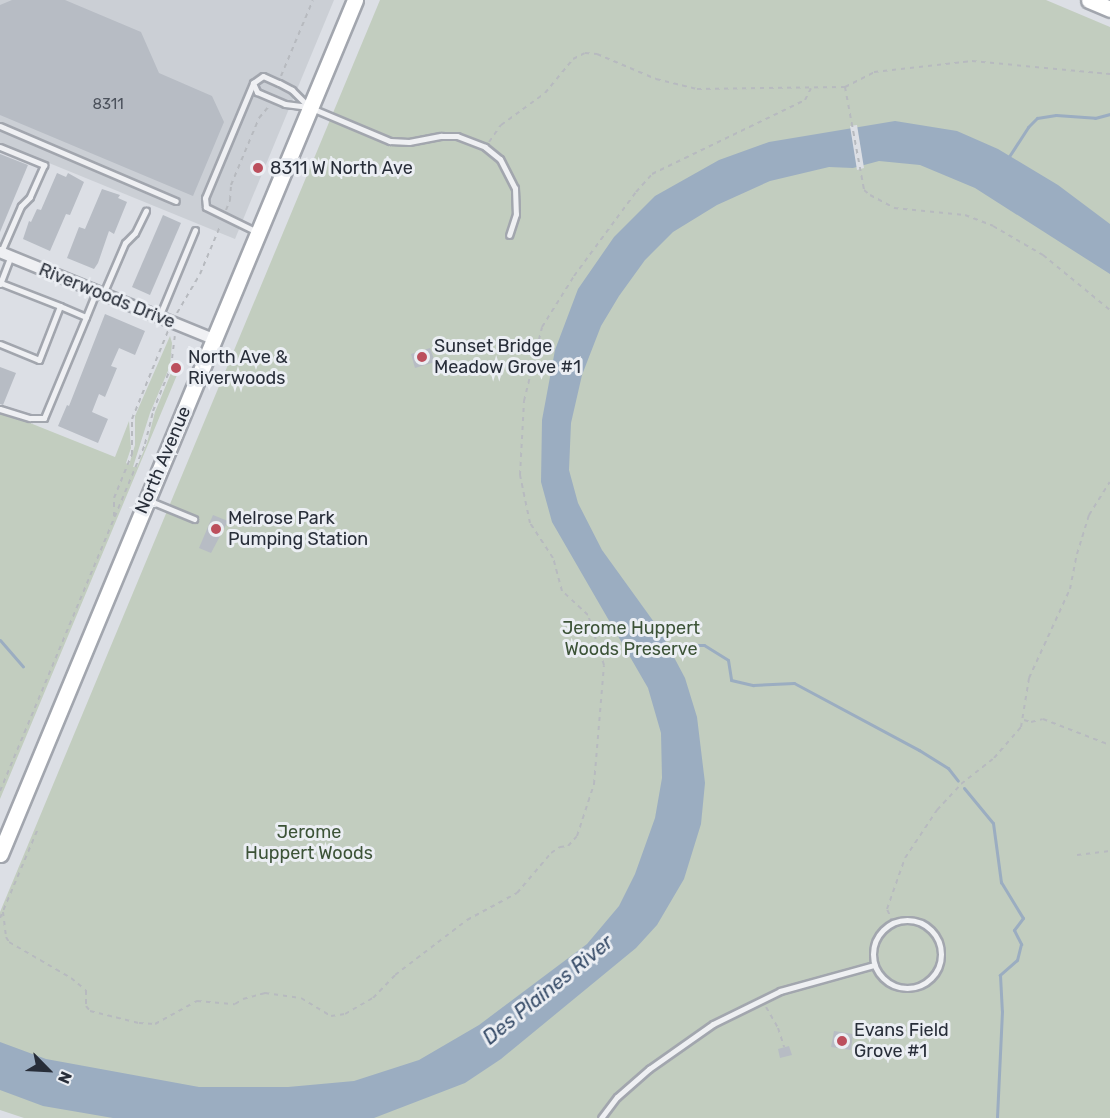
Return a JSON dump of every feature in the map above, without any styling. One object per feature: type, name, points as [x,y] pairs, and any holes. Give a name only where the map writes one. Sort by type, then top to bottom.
[{"type":"main road","name":"North Avenue","points":[[0,854],[309,107],[356,0]]},
{"type":"main road","points":[[1089,0],[1110,9]]},
{"type":"street","name":"Riverwoods Drive","points":[[4,253],[213,339]]},
{"type":"lane","points":[[258,232],[206,207],[205,198],[253,83],[263,76],[292,90],[309,107]]},
{"type":"lane","points":[[253,83],[258,92],[285,104],[309,107],[390,141],[409,142],[441,136],[457,136],[485,147],[500,159],[515,188],[516,214],[509,235]]},
{"type":"lane","points":[[0,126],[176,201]]},
{"type":"lane","points":[[0,147],[44,165],[30,197],[21,206],[4,253],[0,283],[86,317]]},
{"type":"lane","points":[[0,409],[30,418],[44,418],[86,317],[125,243],[135,233],[146,210]]},
{"type":"lane","points":[[159,317],[195,230]]},
{"type":"lane","points":[[0,344],[39,360],[60,306]]},
{"type":"lane","points":[[147,500],[194,519]]},
{"type":"lane","points":[[908,920],[929,928],[940,947],[937,970],[930,979],[909,988],[888,982],[874,964],[874,943],[879,933],[893,922],[908,920]]},
{"type":"lane","points":[[601,1118],[630,1085],[670,1053],[713,1024],[762,999],[807,982],[874,964]]},
{"type":"path","points":[[281,76],[313,0]]},
{"type":"path","points":[[485,147],[501,125],[545,93],[573,60],[585,53],[597,54],[656,79],[698,89],[845,87],[874,72],[972,61],[1110,74]]},
{"type":"path","points":[[845,87],[864,189],[894,208],[965,215],[993,226],[1043,255],[1110,310]]},
{"type":"path","points":[[3,912],[6,937],[9,942],[71,978],[86,990],[86,1006],[90,1011],[139,1023],[156,1023],[197,1001],[236,1004],[243,999],[265,993],[301,998],[330,1016],[345,1014],[373,998],[395,975],[467,920],[517,892],[551,853],[560,847],[568,846],[577,836],[594,784],[604,665],[588,615],[562,591],[553,558],[530,523],[520,475],[524,401],[542,327],[574,276],[652,174],[805,100],[811,88]]},
{"type":"path","points":[[227,208],[231,185],[259,118],[270,105]]},
{"type":"path","points":[[177,317],[200,274],[222,221]]},
{"type":"path","points":[[0,791],[145,444],[153,411],[171,367],[175,336],[168,332],[132,419],[132,454],[114,498],[114,516]]},
{"type":"path","points":[[893,922],[887,909],[905,858],[937,810],[961,784],[1017,734],[1024,720],[1029,678],[1070,589],[1077,554],[1089,515],[1110,482]]},
{"type":"path","points":[[1024,720],[1031,722],[1043,718],[1110,745]]},
{"type":"path","points":[[0,918],[37,831]]},
{"type":"path","points":[[1077,855],[1110,851]]},
{"type":"path","points":[[762,999],[778,1028],[784,1047]]},
{"type":"shaded area","points":[[0,0],[334,0],[235,239],[0,143]]},
{"type":"green space","name":"Jerome Huppert Woods Preserve","points":[[380,0],[1046,0],[1110,27],[1110,1118],[24,1118],[0,1110],[0,912]]},
{"type":"green space","points":[[170,336],[172,343],[170,366],[150,413],[133,467],[137,467],[147,443],[155,412],[171,373],[177,375],[0,799],[0,411],[115,457],[129,421],[131,448],[126,463],[129,465],[135,445],[135,416]]},
{"type":"water","name":"Des Plaines River","points":[[895,121],[957,131],[998,149],[1058,185],[1110,224],[1110,274],[975,188],[920,165],[879,161],[853,168],[829,167],[770,181],[717,205],[673,232],[645,260],[619,296],[601,326],[582,375],[571,423],[569,470],[578,503],[602,550],[659,629],[685,678],[697,717],[705,783],[701,824],[684,879],[657,925],[636,948],[501,1059],[465,1083],[374,1118],[113,1118],[43,1106],[0,1090],[0,1042],[46,1059],[199,1087],[288,1087],[354,1081],[419,1060],[479,1025],[587,944],[619,906],[635,874],[655,818],[662,778],[661,733],[648,688],[552,522],[541,482],[542,420],[555,350],[578,289],[614,237],[655,196],[719,160],[769,142]]},
{"type":"pier","points":[[857,125],[864,168],[857,170],[850,126]]},
{"type":"building","points":[[12,0],[65,0],[141,32],[159,73],[212,96],[224,122],[193,196],[0,115],[0,5]]},
{"type":"building","points":[[0,154],[28,165],[0,232]]},
{"type":"building","points":[[57,173],[66,177],[68,173],[84,182],[70,215],[66,214],[50,251],[23,239],[29,221],[31,222],[37,209],[41,210]]},
{"type":"building","points":[[102,189],[120,195],[118,198],[127,202],[114,234],[109,231],[94,269],[67,258],[79,227],[85,229]]},
{"type":"building","points":[[163,215],[181,223],[150,295],[132,287]]},
{"type":"building","points":[[105,314],[145,331],[135,355],[119,348],[111,366],[117,368],[105,397],[99,394],[92,412],[108,419],[98,443],[58,426],[67,405],[69,406]]},
{"type":"building","name":"Sunset Bridge Meadow Grove #1","points":[[430,348],[435,362],[415,368],[411,354]]},
{"type":"building","points":[[0,367],[16,373],[3,405],[0,404]]},
{"type":"building","name":"Melrose Park Pumping Station","points":[[213,515],[228,521],[211,553],[199,548]]},
{"type":"building","name":"Evans Field Grove #1","points":[[834,1031],[853,1034],[851,1050],[831,1047]]},
{"type":"building","points":[[789,1046],[792,1055],[780,1058],[778,1049]]},
{"type":"waterway","points":[[1008,158],[1028,127],[1037,118],[1056,115],[1095,118],[1110,114]]},
{"type":"waterway","points":[[0,640],[23,666]]},
{"type":"waterway","points":[[665,648],[677,645],[704,645],[728,660],[731,680],[753,685],[794,683],[919,750],[948,768],[958,781]]},
{"type":"waterway","points":[[964,788],[993,823],[1001,882],[1023,918],[1014,930],[1021,944],[1017,960],[1000,975],[1002,1011],[997,1118]]},
{"type":"place","name":"8311 W North Ave","points":[[258,168]]},
{"type":"place","name":"Sunset Bridge Meadow Grove #1","points":[[422,357]]},
{"type":"place","name":"North Ave & Riverwoods","points":[[176,368]]},
{"type":"place","name":"Melrose Park Pumping Station","points":[[216,529]]},
{"type":"place","name":"Evans Field Grove #1","points":[[842,1041]]},
{"type":"park label","name":"Jerome Huppert Woods","points":[[309,843]]}]
